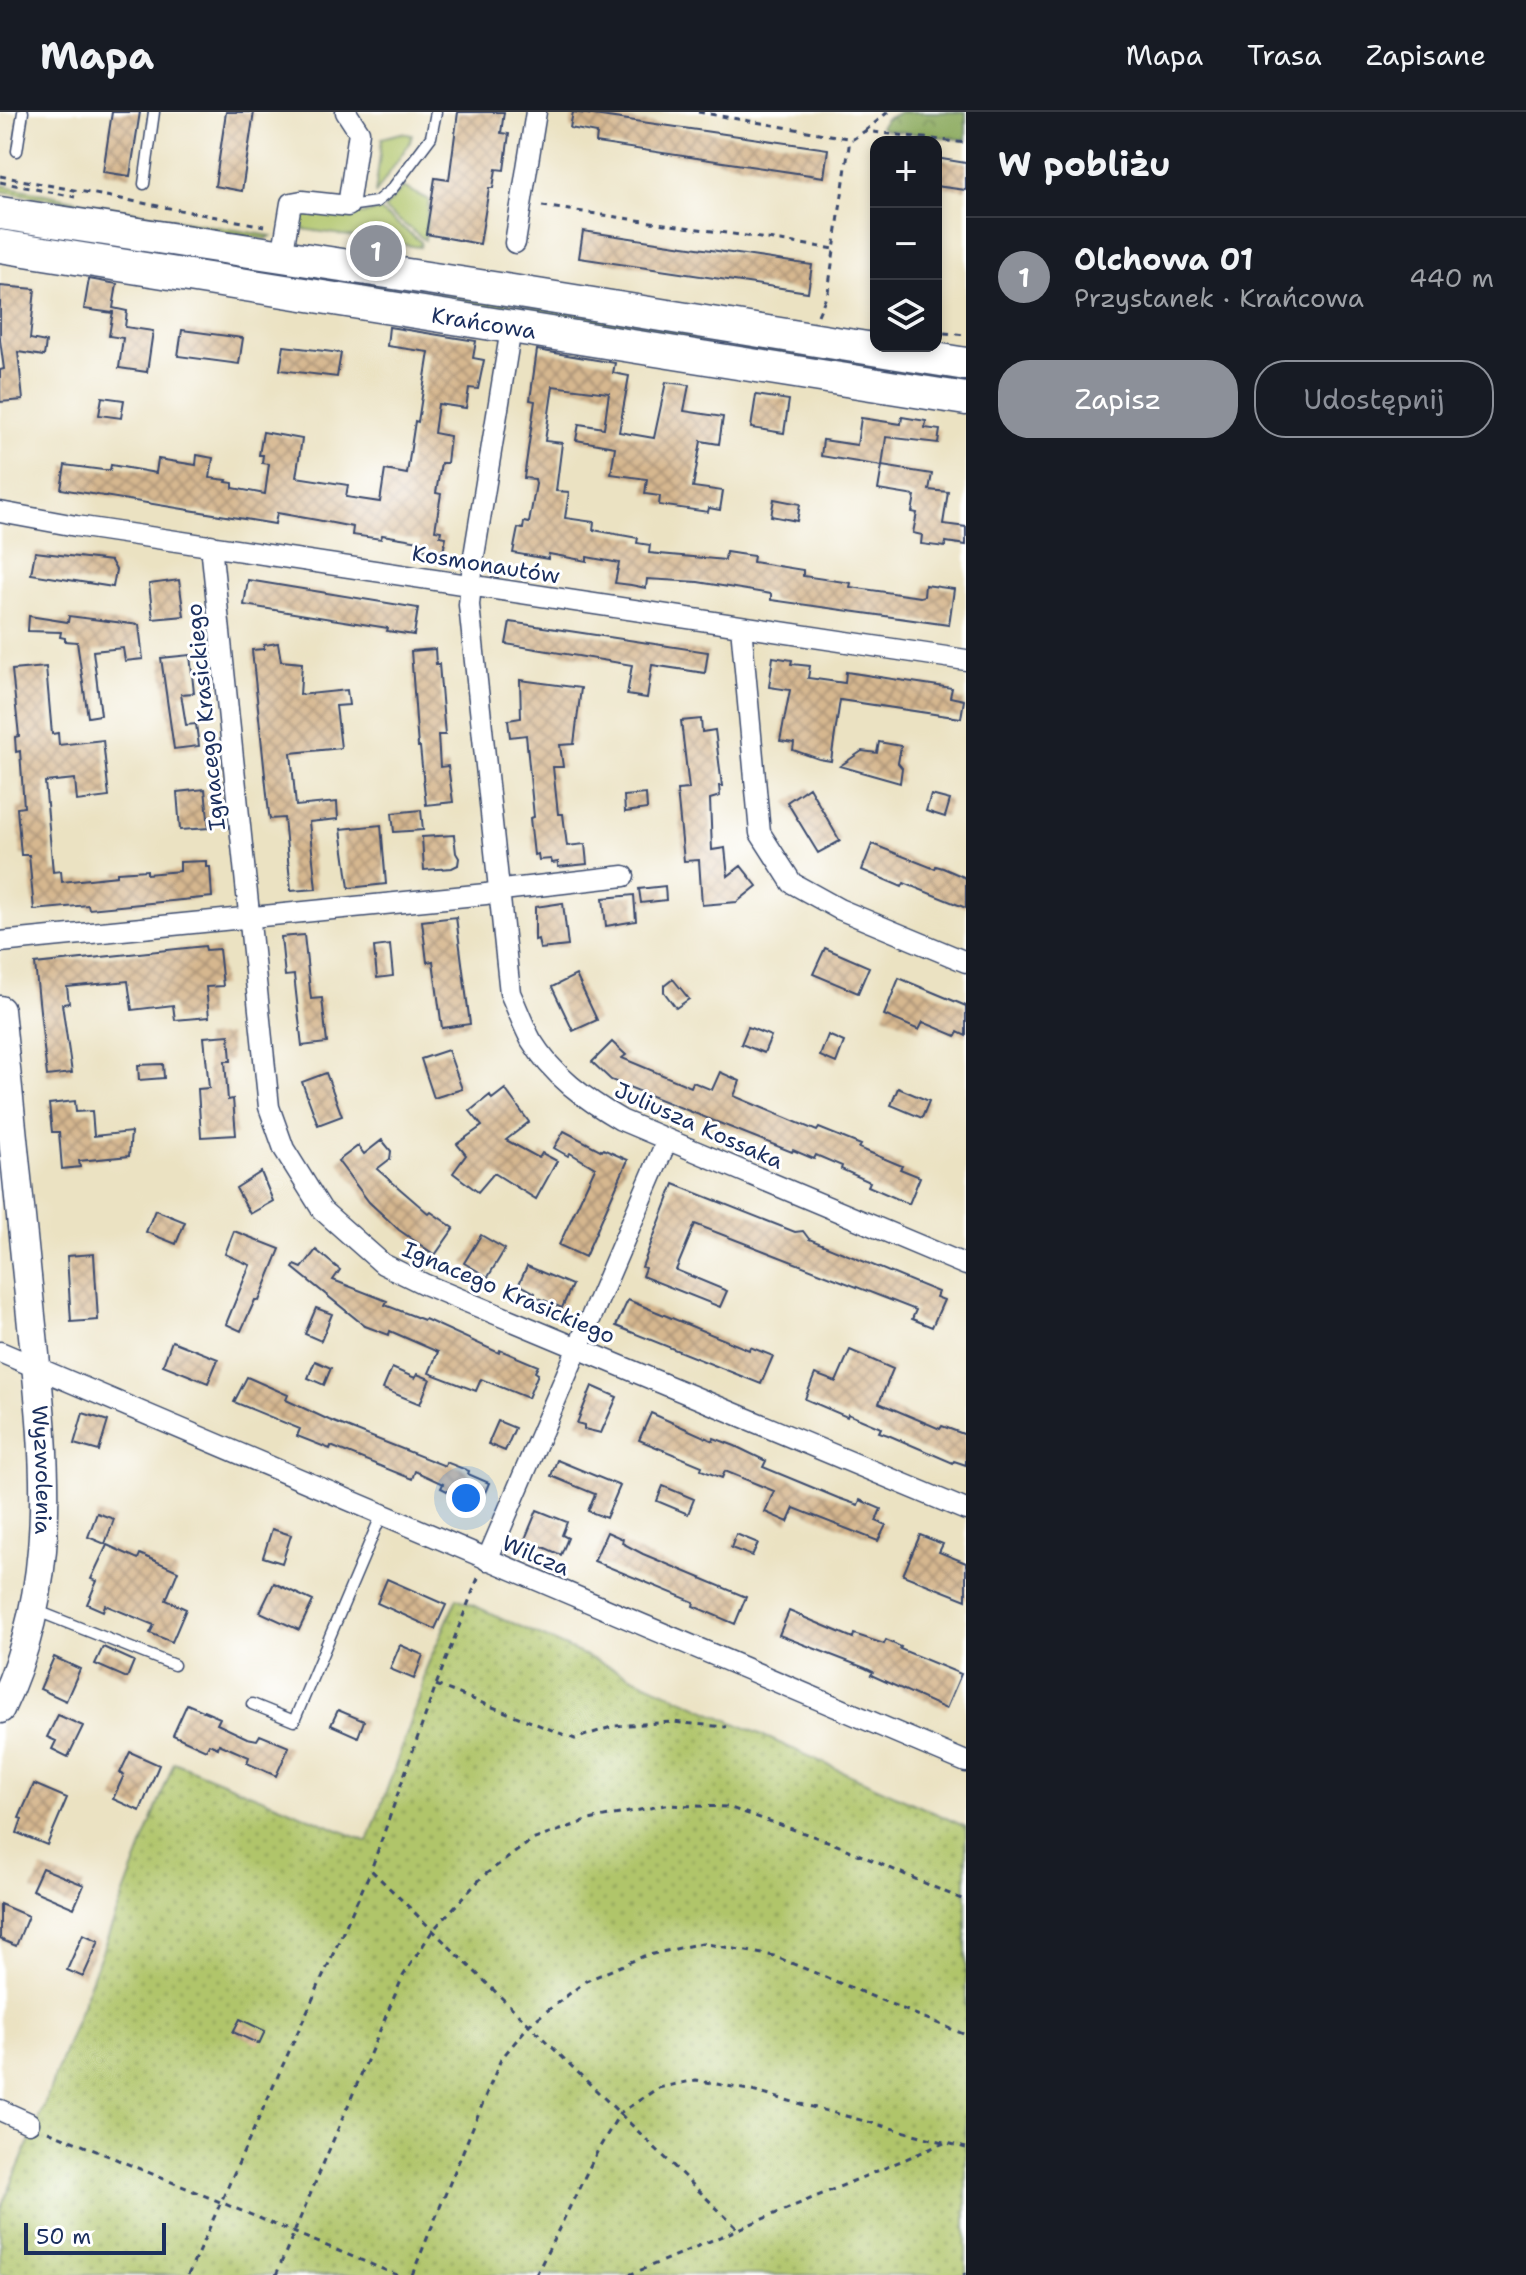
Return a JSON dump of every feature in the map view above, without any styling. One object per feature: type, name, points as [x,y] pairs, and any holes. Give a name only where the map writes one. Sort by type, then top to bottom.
[{"type":"main road","name":"Krańcowa","points":[[0,213],[966,364]]},
{"type":"main road","name":"Krańcowa","points":[[0,246],[966,399]]},
{"type":"street","points":[[282,257],[291,203],[302,201],[348,206],[359,132],[346,112]]},
{"type":"street","points":[[515,243],[536,112]]},
{"type":"street","name":"Krańcowa","points":[[0,199],[42,219]]},
{"type":"street","name":"Juliusza Kossaka","points":[[509,341],[469,605],[510,993],[531,1040],[557,1075],[589,1102],[621,1120],[966,1265]]},
{"type":"street","name":"Kosmonautów","points":[[0,512],[966,660]]},
{"type":"street","name":"Ignacego Krasickiego","points":[[211,545],[269,1107],[284,1149],[322,1210],[383,1264],[966,1510]]},
{"type":"street","points":[[741,626],[760,833],[792,883],[839,909],[966,962]]},
{"type":"street","points":[[0,942],[498,892],[624,876]]},
{"type":"street","name":"Wyzwolenia","points":[[0,1010],[36,1367],[46,1505],[35,1610],[21,1660],[0,1709]]},
{"type":"street","points":[[487,1560],[667,1140]]},
{"type":"street","name":"Wilcza","points":[[0,1352],[966,1762]]},
{"type":"street","points":[[0,2110],[29,2123]]},
{"type":"lane","points":[[17,151],[23,112]]},
{"type":"lane","points":[[144,184],[154,112]]},
{"type":"lane","points":[[348,206],[376,202],[392,189],[431,137],[436,112]]},
{"type":"lane","points":[[252,1704],[294,1721],[381,1516]]},
{"type":"lane","points":[[35,1610],[174,1665]]},
{"type":"path","points":[[698,112],[850,139],[888,112]]},
{"type":"path","points":[[865,131],[966,143]]},
{"type":"path","points":[[819,310],[828,292],[850,139]]},
{"type":"path","points":[[140,210],[142,201]]},
{"type":"path","points":[[521,203],[835,249]]},
{"type":"path","points":[[942,333],[966,335]]},
{"type":"path","points":[[188,2275],[371,1870],[469,1596],[487,1560]]},
{"type":"path","points":[[436,1685],[575,1739],[614,1726],[672,1722],[726,1727]]},
{"type":"path","points":[[276,2275],[403,1976],[433,1930],[483,1876],[532,1840],[589,1820],[665,1805],[728,1807],[830,1842],[966,1901]]},
{"type":"path","points":[[371,1870],[739,2230]]},
{"type":"path","points":[[412,2275],[501,2059],[530,2024],[586,1981],[644,1956],[702,1943],[774,1956],[966,2035]]},
{"type":"path","points":[[536,2275],[598,2150],[620,2113],[658,2088],[696,2080],[748,2090],[966,2148]]},
{"type":"path","points":[[29,2123],[397,2275]]},
{"type":"path","points":[[629,2275],[944,2143]]},
{"type":"green space","points":[[900,112],[966,112],[966,140],[885,130],[880,127],[886,119]]},
{"type":"green space","points":[[401,133],[412,135],[410,142],[375,194],[382,138]]},
{"type":"green space","points":[[0,185],[271,236],[266,239],[202,232],[77,203],[0,191]]},
{"type":"green space","points":[[403,187],[429,200],[425,240],[384,209]]},
{"type":"green space","points":[[299,210],[365,214],[379,210],[421,242],[420,247],[296,228]]},
{"type":"green space","points":[[194,261],[250,263],[966,373],[966,386]]},
{"type":"green space","points":[[457,1598],[966,1827],[966,2275],[0,2275],[0,2210],[36,2126],[174,1762],[368,1842],[422,1691],[425,1671]]},
{"type":"building","points":[[112,112],[140,112],[130,176],[103,172]]},
{"type":"building","points":[[226,112],[254,112],[242,191],[215,186]]},
{"type":"building","points":[[458,112],[504,112],[501,133],[509,134],[504,170],[496,169],[493,188],[489,188],[480,244],[426,234],[435,178],[449,180]]},
{"type":"building","points":[[573,112],[828,149],[824,177],[596,143],[597,133],[570,128]]},
{"type":"building","points":[[942,159],[966,163],[966,190],[942,187]]},
{"type":"building","points":[[583,231],[812,265],[808,292],[579,258]]},
{"type":"building","points":[[89,279],[117,284],[113,308],[127,311],[125,327],[153,331],[147,372],[119,368],[123,338],[109,336],[113,313],[84,309]]},
{"type":"building","points":[[0,286],[35,289],[30,339],[46,342],[44,356],[18,352],[23,400],[0,402],[0,370],[4,369],[0,340]]},
{"type":"building","points":[[389,327],[476,341],[473,358],[484,360],[478,389],[469,388],[466,408],[438,404],[434,433],[450,436],[447,463],[441,463],[436,493],[441,494],[435,530],[446,537],[443,552],[419,548],[420,541],[382,535],[381,539],[352,535],[353,527],[277,513],[275,524],[61,489],[65,465],[110,470],[111,465],[156,473],[158,459],[196,465],[197,455],[213,458],[210,478],[227,480],[233,483],[233,488],[265,494],[269,464],[262,463],[263,455],[259,455],[263,432],[302,439],[296,477],[348,485],[346,497],[380,502],[385,470],[407,474],[429,352],[387,346]]},
{"type":"building","points":[[182,330],[243,338],[239,364],[178,356]]},
{"type":"building","points":[[284,346],[341,353],[337,377],[280,370]]},
{"type":"building","points":[[537,350],[615,363],[613,373],[629,376],[619,432],[654,438],[666,382],[689,385],[684,411],[723,417],[719,444],[701,441],[693,487],[723,491],[720,510],[709,508],[708,512],[659,505],[660,496],[645,494],[647,479],[611,474],[615,447],[576,440],[579,424],[604,428],[609,393],[553,386],[545,441],[562,443],[556,491],[569,492],[565,518],[594,522],[593,530],[638,538],[637,543],[650,545],[649,553],[725,560],[726,552],[754,556],[753,562],[803,570],[803,576],[851,583],[850,587],[920,597],[924,596],[925,585],[954,589],[949,625],[771,600],[771,594],[698,582],[647,579],[646,588],[615,583],[619,563],[587,557],[587,561],[549,554],[548,559],[513,553],[518,528],[523,529],[524,522],[529,523],[536,484],[535,479],[524,478],[535,401],[530,400]]},
{"type":"building","points":[[756,395],[789,400],[784,433],[751,428]]},
{"type":"building","points":[[102,397],[124,400],[121,418],[99,415]]},
{"type":"building","points":[[902,417],[926,421],[925,428],[940,430],[938,443],[886,437],[882,466],[821,456],[823,440],[857,445],[861,418],[901,424]]},
{"type":"building","points":[[882,466],[932,474],[929,490],[948,492],[943,524],[966,527],[966,545],[946,542],[945,547],[921,544],[922,535],[913,533],[917,513],[912,512],[915,496],[878,490]]},
{"type":"building","points":[[774,499],[800,504],[797,521],[771,516]]},
{"type":"building","points":[[35,552],[111,561],[116,570],[113,587],[31,574]]},
{"type":"building","points":[[179,580],[184,616],[153,619],[149,584]]},
{"type":"building","points":[[248,580],[418,608],[414,635],[244,605]]},
{"type":"building","points":[[29,616],[68,622],[69,616],[139,625],[143,659],[125,661],[123,648],[93,651],[101,715],[88,717],[77,642],[65,641],[60,637],[61,632],[28,631]]},
{"type":"building","points":[[510,622],[708,652],[705,673],[652,665],[647,698],[627,695],[632,665],[506,644]]},
{"type":"building","points":[[278,643],[281,661],[302,663],[300,695],[347,690],[349,705],[336,706],[341,748],[291,753],[296,806],[337,802],[338,819],[309,822],[316,889],[291,891],[284,818],[270,819],[269,814],[252,650]]},
{"type":"building","points":[[435,649],[445,735],[438,735],[440,767],[448,766],[453,802],[426,805],[411,651]]},
{"type":"building","points":[[190,655],[194,693],[181,694],[186,725],[196,724],[199,746],[174,749],[161,658]]},
{"type":"building","points":[[773,657],[792,660],[791,664],[810,666],[808,678],[845,683],[846,672],[952,688],[950,697],[964,700],[961,718],[840,700],[831,761],[819,759],[793,750],[794,743],[780,741],[790,690],[769,687]]},
{"type":"building","points":[[46,667],[52,734],[58,733],[59,745],[103,740],[109,797],[77,801],[75,779],[45,782],[53,872],[61,871],[62,882],[117,876],[117,872],[147,870],[147,874],[180,871],[180,862],[206,861],[206,867],[210,867],[212,897],[89,909],[88,905],[34,910],[29,855],[21,855],[17,808],[24,807],[20,751],[16,752],[15,737],[19,736],[12,670]]},
{"type":"building","points":[[520,680],[581,688],[574,744],[560,745],[563,767],[553,767],[558,814],[563,814],[567,846],[585,844],[587,864],[558,867],[558,862],[539,860],[538,854],[534,855],[530,818],[534,817],[526,735],[510,737],[508,720],[521,718]]},
{"type":"building","points":[[701,719],[702,732],[715,730],[722,786],[719,786],[720,796],[710,799],[712,850],[725,848],[728,876],[741,866],[757,886],[737,902],[702,905],[699,860],[684,861],[677,790],[689,789],[681,721]]},
{"type":"building","points":[[879,742],[901,746],[898,763],[902,768],[900,783],[840,766],[862,751],[877,753]]},
{"type":"building","points":[[809,787],[840,841],[818,853],[787,802]]},
{"type":"building","points":[[205,789],[209,828],[180,830],[177,792]]},
{"type":"building","points":[[646,794],[647,809],[625,812],[624,796]]},
{"type":"building","points":[[931,795],[950,800],[945,817],[926,811]]},
{"type":"building","points":[[421,810],[423,830],[394,832],[392,813]]},
{"type":"building","points":[[381,825],[386,884],[349,888],[341,829]]},
{"type":"building","points":[[454,835],[458,865],[424,870],[422,837]]},
{"type":"building","points":[[872,844],[966,878],[966,908],[862,870]]},
{"type":"building","points":[[665,886],[666,900],[641,903],[639,889]]},
{"type":"building","points":[[634,895],[636,921],[606,926],[603,898]]},
{"type":"building","points":[[563,903],[568,946],[540,949],[538,939],[535,940],[535,907]]},
{"type":"building","points":[[456,917],[470,1024],[442,1028],[433,961],[427,962],[422,921]]},
{"type":"building","points":[[304,935],[311,999],[322,998],[327,1043],[302,1046],[294,975],[285,976],[281,937]]},
{"type":"building","points":[[390,945],[393,976],[377,978],[374,947]]},
{"type":"building","points":[[205,946],[206,950],[219,949],[223,986],[206,987],[209,1017],[175,1020],[173,1005],[132,1010],[128,981],[67,987],[69,1003],[62,1004],[72,1073],[47,1076],[35,964]]},
{"type":"building","points":[[825,948],[869,967],[858,993],[813,974]]},
{"type":"building","points":[[576,975],[597,1020],[573,1031],[552,987]]},
{"type":"building","points":[[899,978],[966,1006],[966,1036],[958,1032],[956,1036],[923,1022],[919,1030],[884,1015]]},
{"type":"building","points":[[673,979],[689,999],[676,1008],[664,992],[664,986]]},
{"type":"building","points":[[748,1027],[771,1036],[764,1053],[741,1044]]},
{"type":"building","points":[[229,1035],[231,1061],[225,1061],[228,1100],[233,1099],[236,1135],[201,1137],[198,1089],[209,1088],[204,1037]]},
{"type":"building","points":[[828,1035],[844,1042],[836,1063],[820,1056]]},
{"type":"building","points":[[612,1042],[626,1055],[622,1058],[691,1087],[693,1082],[712,1090],[720,1072],[740,1081],[734,1096],[817,1131],[819,1128],[861,1145],[859,1148],[902,1166],[900,1169],[920,1177],[909,1204],[868,1186],[870,1182],[816,1155],[814,1159],[792,1152],[611,1080],[592,1062]]},
{"type":"building","points":[[448,1050],[462,1089],[434,1098],[421,1059]]},
{"type":"building","points":[[163,1064],[164,1078],[139,1080],[138,1065]]},
{"type":"building","points":[[326,1073],[342,1116],[318,1125],[302,1082]]},
{"type":"building","points":[[898,1088],[929,1101],[922,1118],[891,1105]]},
{"type":"building","points":[[505,1089],[529,1122],[506,1140],[539,1158],[542,1153],[557,1161],[536,1199],[494,1173],[478,1192],[453,1173],[466,1155],[457,1144],[482,1126],[470,1111],[490,1095],[492,1099]]},
{"type":"building","points":[[75,1101],[76,1112],[92,1111],[94,1136],[131,1132],[129,1156],[79,1161],[80,1167],[62,1169],[59,1132],[52,1132],[49,1104]]},
{"type":"building","points":[[564,1131],[602,1151],[628,1160],[585,1257],[559,1245],[595,1168],[570,1153],[568,1156],[554,1148]]},
{"type":"building","points":[[382,1140],[391,1151],[390,1159],[377,1169],[429,1214],[431,1212],[454,1228],[435,1255],[399,1230],[369,1202],[338,1161],[358,1146],[364,1154]]},
{"type":"building","points":[[261,1172],[273,1201],[250,1214],[236,1188]]},
{"type":"building","points":[[674,1184],[795,1232],[803,1231],[809,1239],[938,1292],[936,1297],[944,1300],[932,1327],[912,1319],[916,1310],[695,1224],[676,1270],[727,1291],[720,1307],[642,1276],[645,1268],[642,1267]]},
{"type":"building","points":[[155,1210],[185,1222],[176,1244],[146,1232]]},
{"type":"building","points":[[234,1231],[280,1249],[259,1301],[255,1300],[241,1331],[226,1324],[250,1265],[225,1254]]},
{"type":"building","points":[[481,1235],[505,1249],[488,1277],[464,1263]]},
{"type":"building","points":[[316,1250],[340,1270],[333,1280],[387,1301],[385,1305],[425,1319],[499,1353],[500,1350],[538,1366],[528,1398],[481,1379],[476,1391],[429,1373],[438,1352],[390,1331],[389,1335],[365,1326],[293,1268],[295,1265],[302,1268]]},
{"type":"building","points":[[94,1254],[98,1320],[71,1322],[67,1256]]},
{"type":"building","points":[[527,1266],[572,1285],[562,1308],[534,1296],[535,1293],[519,1284]]},
{"type":"building","points":[[628,1300],[749,1350],[750,1347],[773,1356],[761,1384],[616,1326]]},
{"type":"building","points":[[316,1308],[332,1314],[321,1341],[305,1334]]},
{"type":"building","points":[[172,1341],[218,1359],[208,1383],[163,1365]]},
{"type":"building","points":[[850,1350],[893,1369],[879,1403],[940,1429],[942,1426],[966,1435],[966,1465],[953,1463],[879,1432],[881,1428],[805,1399],[815,1374],[836,1382]]},
{"type":"building","points":[[315,1361],[331,1368],[324,1385],[308,1378]]},
{"type":"building","points":[[392,1368],[415,1378],[417,1374],[430,1379],[420,1404],[383,1389]]},
{"type":"building","points":[[247,1377],[288,1395],[286,1400],[329,1420],[445,1466],[446,1462],[469,1471],[468,1474],[489,1483],[479,1507],[415,1471],[412,1479],[331,1446],[330,1449],[297,1436],[300,1429],[234,1402]]},
{"type":"building","points":[[592,1386],[617,1397],[601,1433],[584,1429],[584,1425],[577,1423]]},
{"type":"building","points":[[83,1413],[108,1421],[99,1451],[74,1444]]},
{"type":"building","points":[[651,1413],[713,1441],[714,1438],[735,1446],[766,1461],[763,1467],[838,1498],[858,1505],[860,1500],[881,1509],[876,1521],[886,1525],[878,1541],[794,1508],[788,1522],[765,1512],[774,1491],[725,1471],[722,1478],[701,1470],[702,1466],[639,1440]]},
{"type":"building","points":[[498,1421],[515,1428],[505,1451],[488,1444]]},
{"type":"building","points":[[557,1460],[620,1486],[606,1518],[588,1511],[595,1494],[551,1476]]},
{"type":"building","points":[[663,1486],[694,1499],[688,1514],[657,1501]]},
{"type":"building","points":[[537,1510],[567,1522],[562,1535],[568,1538],[561,1555],[525,1539]]},
{"type":"building","points":[[97,1513],[114,1519],[105,1544],[88,1537]]},
{"type":"building","points":[[272,1529],[291,1535],[282,1563],[263,1557]]},
{"type":"building","points":[[607,1532],[643,1554],[746,1597],[735,1624],[693,1606],[694,1602],[594,1561]]},
{"type":"building","points":[[736,1534],[758,1543],[752,1556],[731,1548]]},
{"type":"building","points":[[920,1535],[943,1544],[939,1552],[966,1563],[966,1600],[903,1575]]},
{"type":"building","points":[[107,1545],[138,1559],[140,1554],[178,1571],[166,1600],[186,1609],[172,1642],[150,1633],[154,1625],[105,1605],[103,1611],[87,1604],[97,1581],[91,1579]]},
{"type":"building","points":[[387,1579],[446,1605],[435,1629],[377,1603]]},
{"type":"building","points":[[274,1583],[313,1601],[299,1630],[260,1612]]},
{"type":"building","points":[[789,1611],[853,1638],[854,1634],[884,1644],[886,1640],[900,1649],[961,1674],[946,1709],[871,1675],[873,1672],[865,1668],[779,1635]]},
{"type":"building","points":[[400,1645],[423,1655],[414,1679],[390,1669]]},
{"type":"building","points":[[103,1647],[134,1661],[127,1678],[95,1664]]},
{"type":"building","points":[[54,1657],[80,1669],[66,1701],[40,1689]]},
{"type":"building","points":[[187,1704],[220,1718],[217,1724],[247,1738],[257,1740],[260,1735],[289,1747],[276,1776],[247,1763],[249,1757],[219,1744],[218,1748],[209,1744],[206,1750],[173,1735]]},
{"type":"building","points":[[338,1710],[364,1721],[358,1737],[331,1725]]},
{"type":"building","points":[[58,1715],[83,1726],[68,1757],[52,1749],[56,1741],[47,1737]]},
{"type":"building","points":[[130,1752],[159,1765],[140,1811],[113,1799]]},
{"type":"building","points":[[34,1784],[67,1798],[47,1845],[17,1833],[22,1819],[19,1818]]},
{"type":"building","points":[[42,1868],[84,1885],[74,1908],[32,1890]]},
{"type":"building","points":[[0,1904],[28,1916],[16,1946],[0,1939]]},
{"type":"building","points":[[83,1934],[99,1941],[83,1977],[67,1970]]},
{"type":"building","points":[[240,2019],[265,2031],[259,2044],[233,2032]]},
{"type":"place","name":"Olchowa 01","points":[[376,251]]}]
